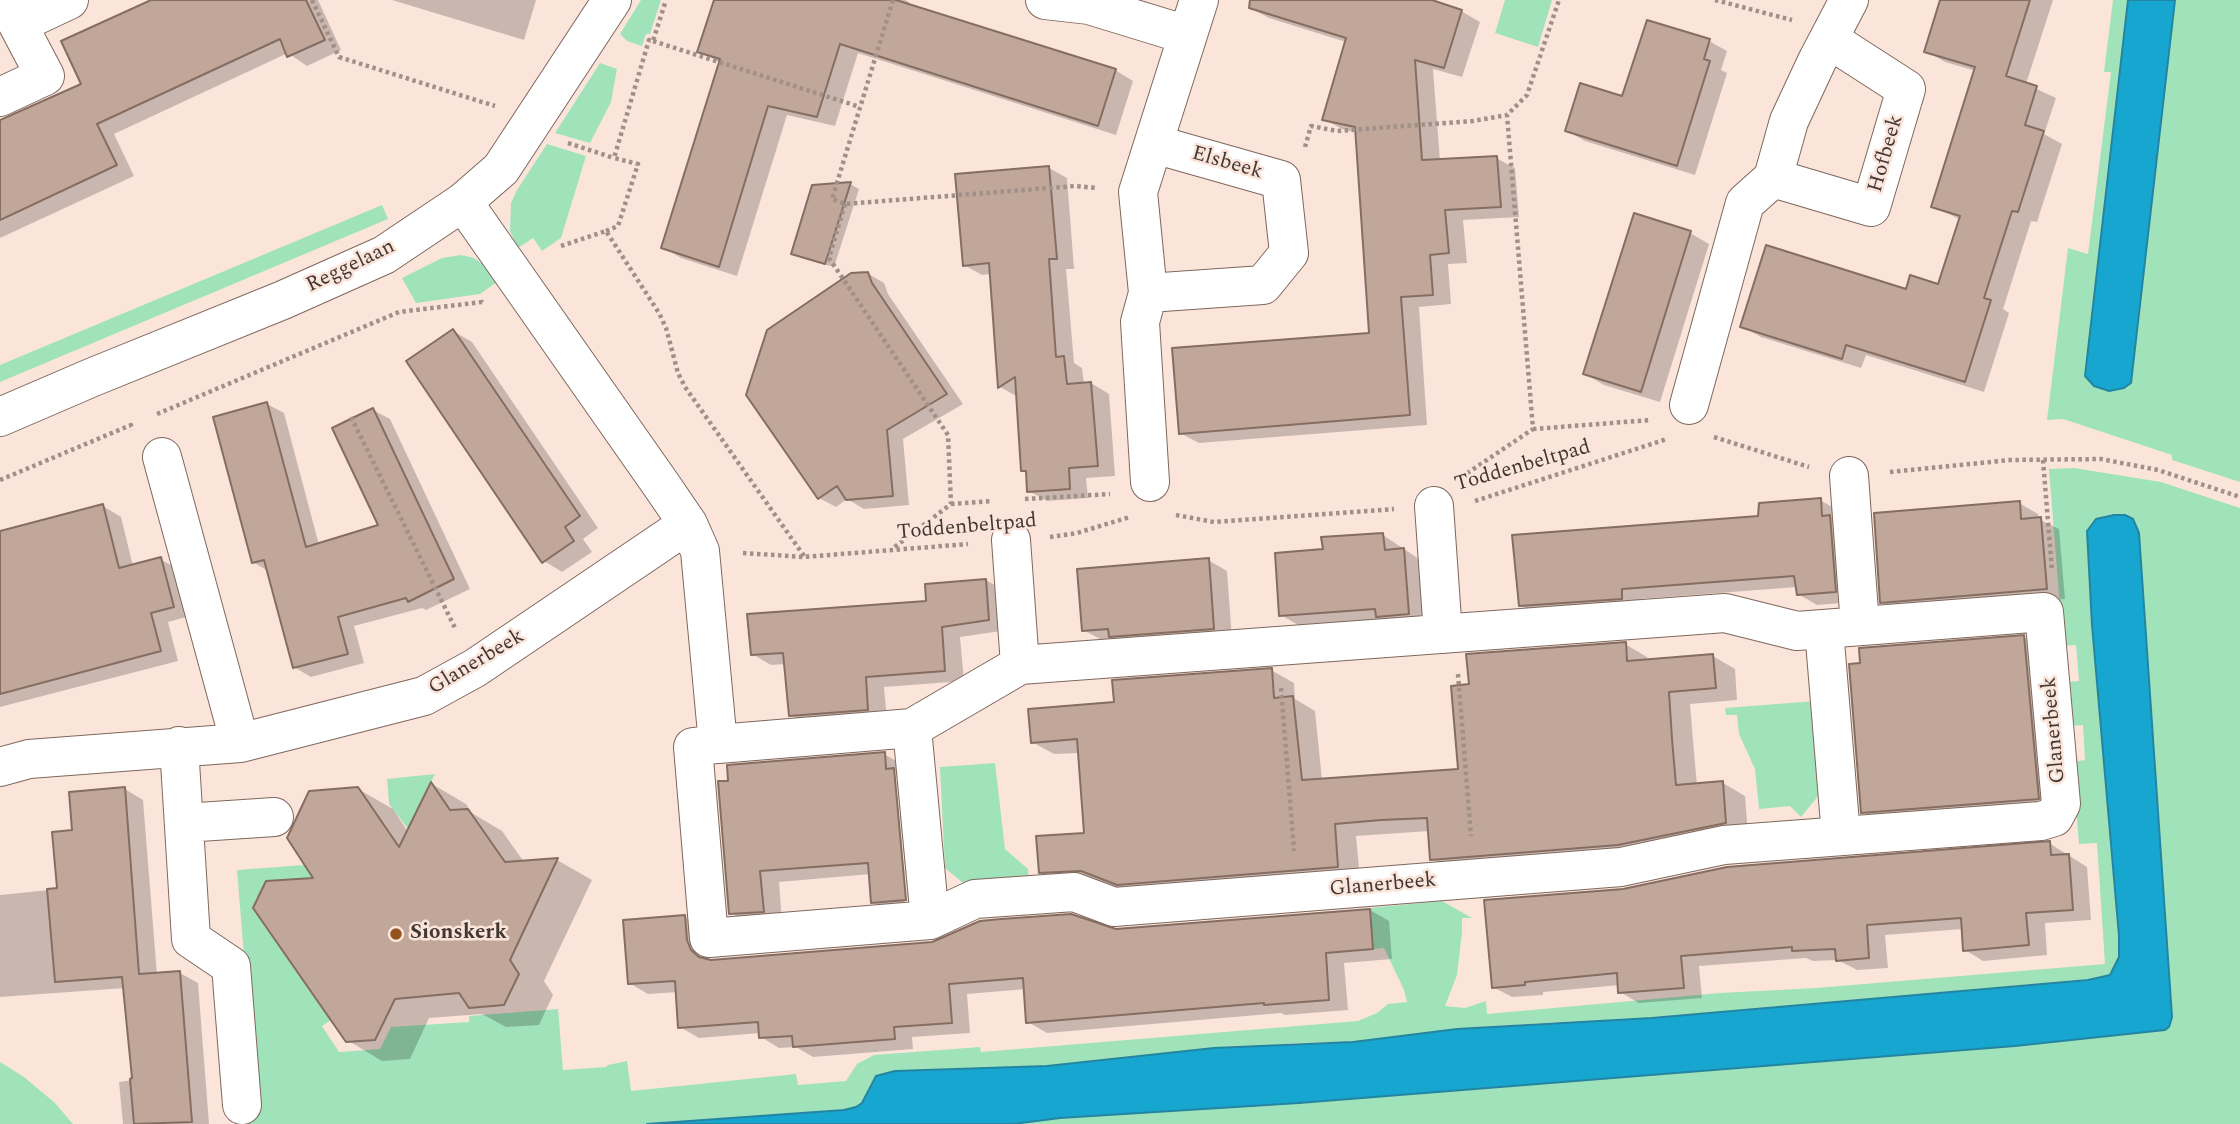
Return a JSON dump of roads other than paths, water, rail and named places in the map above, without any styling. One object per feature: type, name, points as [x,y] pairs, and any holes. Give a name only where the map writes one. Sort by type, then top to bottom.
[{"type":"street","points":[[0,97],[44,76],[12,12],[69,0]]},
{"type":"street","name":"Reggelaan","points":[[0,418],[384,255],[463,202],[501,169],[612,0]]},
{"type":"street","points":[[1045,0],[1193,17],[1138,192],[1148,293],[1140,322],[1151,504]]},
{"type":"street","points":[[1683,424],[1745,204],[1773,178],[1789,121],[1849,0]]},
{"type":"street","name":"Hofbeek","points":[[1773,178],[1871,207],[1906,89],[1830,40]]},
{"type":"street","name":"Elsbeek","points":[[1148,293],[1262,285],[1289,253],[1281,180],[1154,144]]},
{"type":"street","points":[[463,202],[694,537],[718,744]]},
{"type":"street","points":[[162,457],[240,743]]},
{"type":"street","points":[[1841,836],[1842,628],[1849,476]]},
{"type":"street","points":[[1443,634],[1450,505]]},
{"type":"street","name":"Glanerbeek","points":[[0,767],[29,759],[240,743],[424,696],[694,537]]},
{"type":"street","points":[[1011,540],[1020,665]]},
{"type":"street","name":"Glanerbeek","points":[[2044,612],[2061,804],[2054,817],[2041,821],[1724,845],[1620,867],[1114,907],[1074,892],[975,899],[930,920],[709,938],[693,747],[912,729],[1020,665],[1725,613],[1797,631],[1842,628],[2044,612]]},
{"type":"street","points":[[912,729],[930,920]]},
{"type":"street","points":[[179,746],[191,939],[231,966],[242,1105]]},
{"type":"street","points":[[184,823],[274,817]]},
{"type":"water","points":[[2128,0],[2175,0],[2131,383],[2124,388],[2109,391],[2094,386],[2085,376]]},
{"type":"water","points":[[2125,515],[2133,519],[2139,533],[2172,1017],[2165,1030],[2015,1046],[1299,1103],[1060,1118],[1013,1124],[647,1124],[844,1110],[862,1103],[876,1076],[895,1071],[1047,1066],[1214,1048],[1353,1042],[1457,1029],[1652,1018],[2088,980],[2110,975],[2119,957],[2119,936],[2092,625],[2087,531],[2096,519]]},
{"type":"place","name":"Sionskerk","points":[[396,934]]}]
